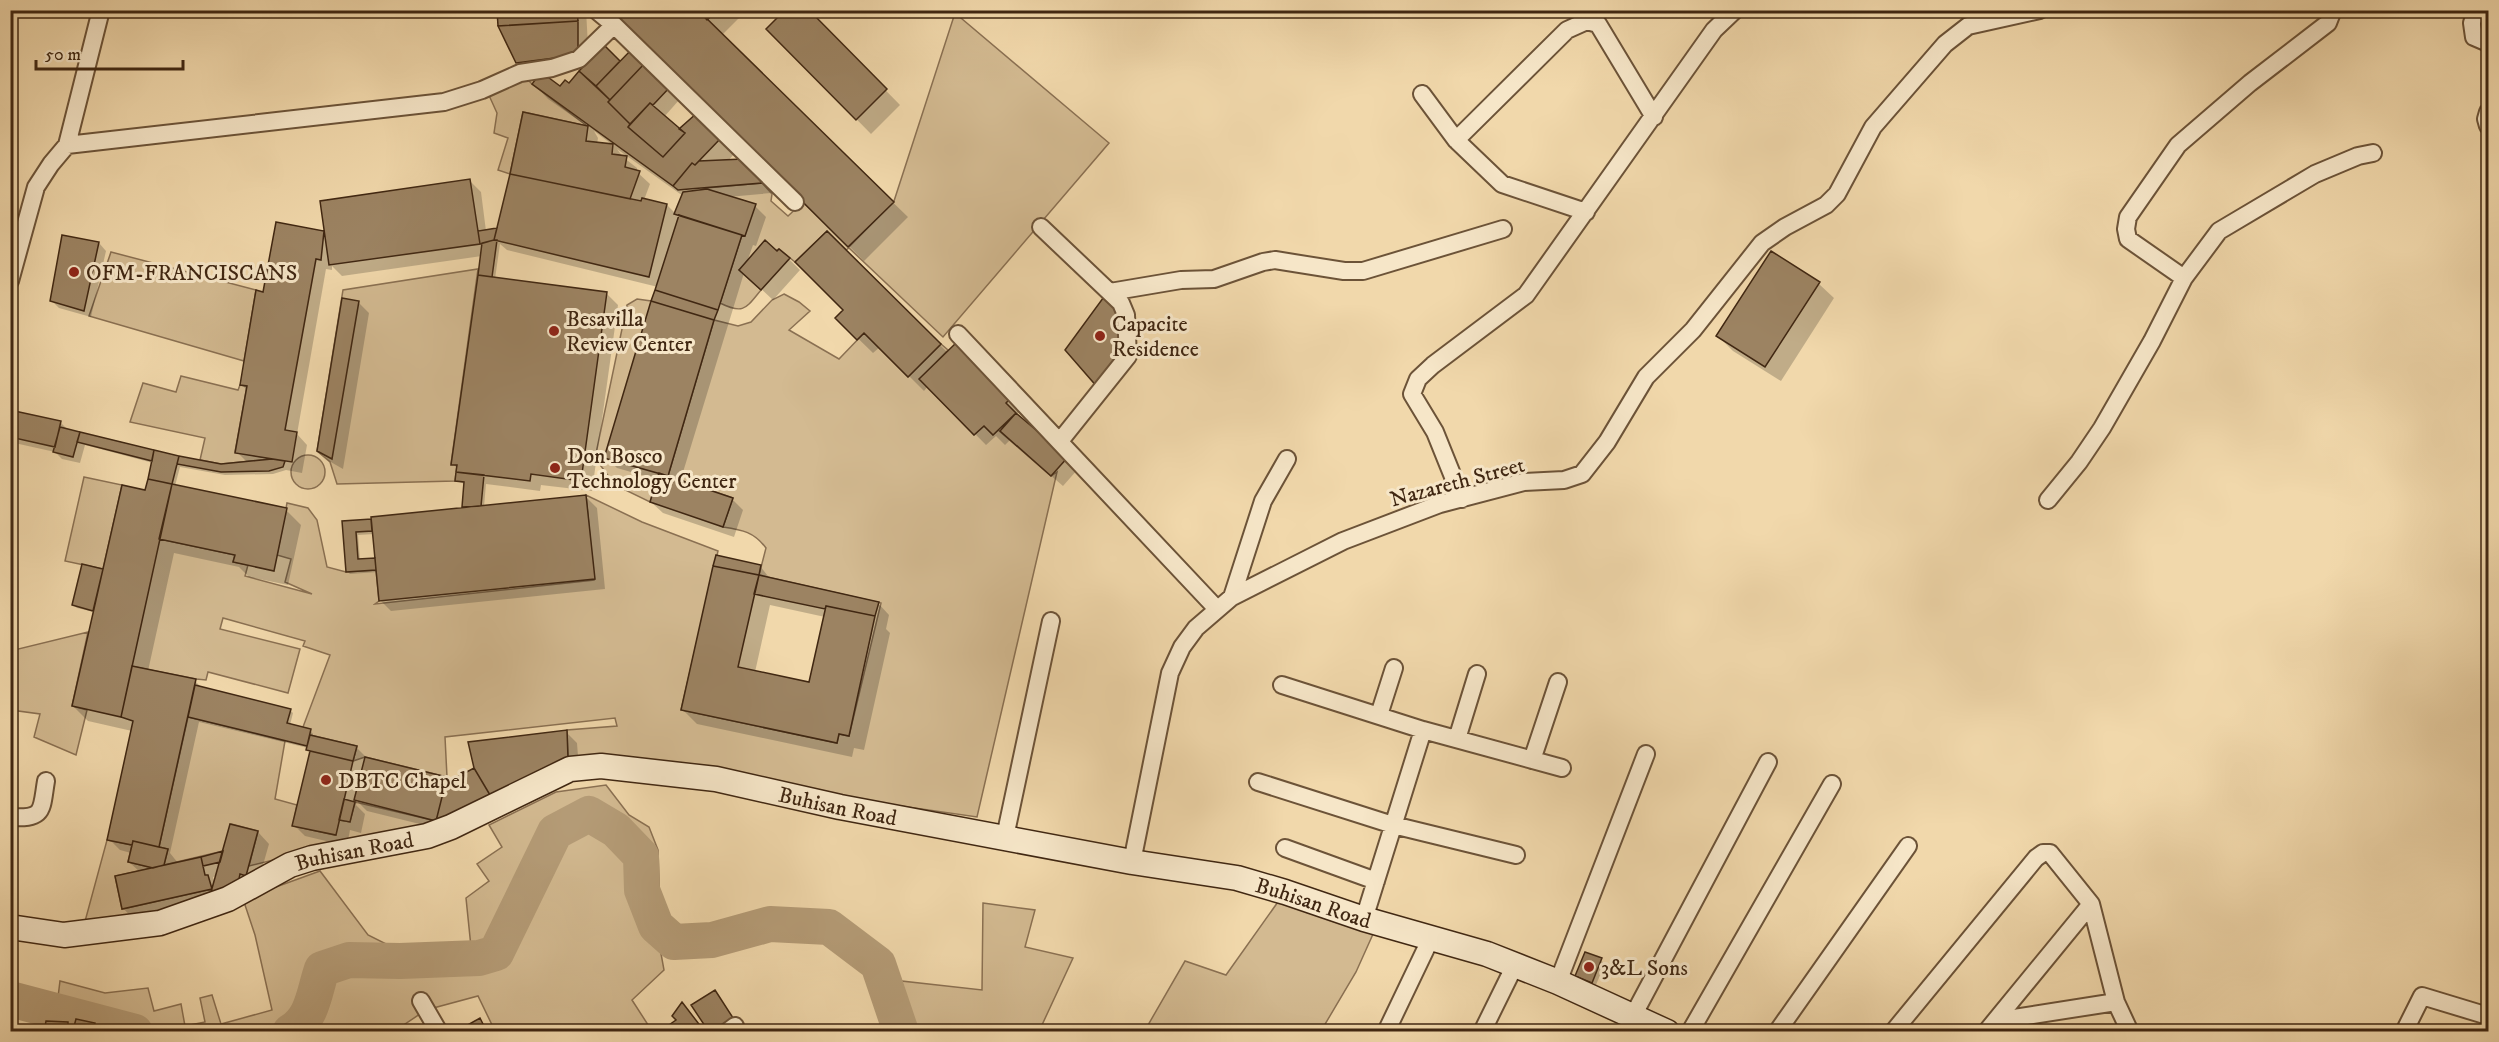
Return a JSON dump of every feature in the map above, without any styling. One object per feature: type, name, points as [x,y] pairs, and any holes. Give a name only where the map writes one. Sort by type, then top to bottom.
[{"type":"street","points":[[11,275],[36,187],[67,145],[101,10]]},
{"type":"street","points":[[596,10],[795,202]]},
{"type":"street","points":[[1462,499],[1435,432],[1412,394],[1413,386],[1433,365],[1526,295],[1714,30],[1735,10]]},
{"type":"street","name":"Nazareth Street","points":[[1132,862],[1170,674],[1182,647],[1196,628],[1232,597],[1342,541],[1440,504],[1524,482],[1564,480],[1582,474],[1606,442],[1646,377],[1694,330],[1762,243],[1785,227],[1826,205],[1832,199],[1873,127],[1945,44],[1968,26],[2040,10]]},
{"type":"street","points":[[2184,278],[2128,239],[2126,229],[2128,217],[2178,145],[2250,83],[2328,23],[2333,10]]},
{"type":"street","points":[[2484,10],[2475,14],[2472,30],[2475,37],[2488,43]]},
{"type":"street","points":[[1456,140],[1567,30],[1587,21],[1598,24],[1654,117]]},
{"type":"street","points":[[67,145],[444,102],[482,90],[520,74],[552,68],[579,59],[614,25]]},
{"type":"street","points":[[1422,94],[1456,140],[1502,184],[1586,212]]},
{"type":"street","points":[[2488,112],[2486,119],[2488,126]]},
{"type":"street","points":[[2048,500],[2079,462],[2102,428],[2152,341],[2184,278],[2219,231],[2315,174],[2358,156],[2373,153]]},
{"type":"street","points":[[1041,227],[1121,303],[1126,315],[1128,356],[1060,441]]},
{"type":"street","points":[[1110,292],[1181,280],[1214,279],[1270,260],[1304,263],[1344,271],[1364,271],[1503,229]]},
{"type":"street","points":[[958,334],[1217,609]]},
{"type":"street","points":[[1232,597],[1263,501],[1287,459]]},
{"type":"street","points":[[1005,837],[1051,621]]},
{"type":"street","points":[[1379,715],[1394,668]]},
{"type":"street","points":[[1457,739],[1477,674]]},
{"type":"street","points":[[1532,760],[1558,682]]},
{"type":"street","points":[[1282,685],[1423,730],[1562,768]]},
{"type":"street","points":[[1364,919],[1423,730]]},
{"type":"street","points":[[1558,982],[1646,754]]},
{"type":"street","points":[[1633,1016],[1768,762]]},
{"type":"street","name":"Buhisan Road","points":[[10,927],[64,935],[160,922],[228,899],[290,865],[312,858],[427,836],[452,827],[570,768],[601,766],[716,779],[840,807],[1132,862],[1237,878],[1364,919],[1487,954],[1558,982],[1667,1032]]},
{"type":"street","points":[[10,817],[36,816],[41,809],[46,781]]},
{"type":"street","points":[[1258,782],[1393,825],[1516,855]]},
{"type":"street","points":[[1690,1032],[1832,784]]},
{"type":"street","points":[[1777,1032],[1908,846]]},
{"type":"street","points":[[1285,848],[1376,880]]},
{"type":"street","points":[[1893,1032],[2036,858],[2043,853],[2050,853],[2091,903],[2116,1002],[2130,1032]]},
{"type":"street","points":[[1990,1026],[2091,903]]},
{"type":"street","points":[[1386,1032],[1431,938]]},
{"type":"street","points":[[1482,1032],[1515,965]]},
{"type":"street","points":[[2404,1032],[2422,996],[2488,1016]]},
{"type":"street","points":[[421,1001],[439,1032]]},
{"type":"street","points":[[1990,1026],[2116,1002]]},
{"type":"shaded area","points":[[955,13],[1109,143],[943,337],[849,248],[846,250],[827,231],[795,262],[779,249],[739,270],[761,290],[744,308],[734,309],[720,303],[742,235],[706,188],[762,183],[772,194],[771,201],[788,216],[803,202],[849,247],[894,201]]},
{"type":"shaded area","points":[[523,75],[587,126],[523,112],[510,174],[498,170],[508,138],[494,133],[497,113],[487,91]]},
{"type":"shaded area","points":[[111,252],[256,290],[244,361],[89,316]]},
{"type":"shaded area","points":[[478,269],[451,464],[457,465],[455,481],[337,484],[330,462],[317,451],[343,290]]},
{"type":"shaded area","points":[[784,294],[810,311],[789,330],[839,359],[864,333],[908,377],[941,344],[948,350],[920,379],[974,435],[984,426],[993,435],[998,430],[1051,476],[1057,472],[977,817],[568,758],[567,730],[617,726],[615,718],[445,737],[447,777],[365,757],[353,761],[357,746],[310,735],[303,727],[330,655],[303,646],[305,641],[223,618],[220,629],[300,649],[288,693],[208,672],[206,680],[130,666],[159,539],[235,555],[233,562],[248,565],[245,576],[312,594],[285,582],[291,559],[277,555],[287,503],[308,508],[317,520],[327,567],[346,572],[376,570],[379,601],[375,604],[594,580],[586,495],[642,522],[718,551],[681,710],[837,743],[839,734],[849,736],[881,603],[759,575],[766,548],[757,538],[748,533],[723,527],[733,498],[668,476],[714,320],[738,326],[751,322],[772,300]]},
{"type":"shaded area","points":[[637,299],[651,301],[659,473],[650,502],[615,485],[595,458],[627,305]]},
{"type":"shaded area","points":[[181,376],[238,390],[240,385],[247,386],[235,452],[272,459],[221,464],[200,460],[205,438],[130,422],[143,383],[176,392]]},
{"type":"shaded area","points":[[308,455],[320,460],[325,472],[320,484],[308,489],[296,484],[291,472],[296,460]]},
{"type":"shaded area","points":[[84,477],[122,485],[103,569],[65,561]]},
{"type":"shaded area","points":[[88,632],[72,706],[87,710],[76,755],[34,737],[40,714],[11,710],[11,666],[14,650]]},
{"type":"shaded area","points":[[188,717],[285,741],[275,799],[297,805],[293,826],[335,835],[339,820],[350,822],[355,802],[436,821],[435,826],[339,844],[249,866],[258,831],[231,824],[223,851],[164,865],[168,849],[159,847]]},
{"type":"shaded area","points":[[606,785],[629,815],[649,827],[658,850],[660,911],[656,926],[664,970],[632,1000],[652,1031],[495,1031],[478,996],[426,1010],[393,1032],[127,1032],[50,1013],[52,997],[58,997],[60,981],[105,993],[148,988],[154,1011],[181,1004],[185,1026],[205,1022],[200,998],[212,995],[221,1024],[272,1010],[255,935],[243,899],[320,871],[368,935],[396,949],[444,953],[471,947],[466,898],[489,881],[477,864],[502,847],[489,825],[556,792]]},
{"type":"shaded area","points":[[107,840],[132,845],[128,862],[153,868],[115,876],[122,909],[212,889],[211,892],[159,911],[84,925]]},
{"type":"shaded area","points":[[1285,892],[1378,923],[1356,972],[1321,1031],[1144,1032],[1185,961],[1226,975]]},
{"type":"shaded area","points":[[983,903],[1035,910],[1025,947],[1073,958],[1042,1025],[1054,1031],[901,1031],[883,979],[982,990]]},
{"type":"building","points":[[497,10],[577,10],[578,21],[498,26]]},
{"type":"building","points":[[610,10],[698,10],[894,202],[848,247]]},
{"type":"building","points":[[698,10],[718,10],[707,20]]},
{"type":"building","points":[[785,10],[809,10],[887,89],[856,120],[766,29]]},
{"type":"building","points":[[578,21],[578,55],[516,63],[498,26]]},
{"type":"building","points":[[604,45],[620,61],[596,86],[579,71]]},
{"type":"building","points":[[632,49],[645,63],[610,100],[596,86]]},
{"type":"building","points":[[645,63],[670,87],[653,105],[650,103],[630,124],[608,102]]},
{"type":"building","points":[[579,71],[610,100],[608,102],[630,124],[628,127],[663,157],[685,133],[679,129],[697,113],[721,138],[695,165],[692,163],[673,186],[532,84],[541,72],[560,86],[565,80],[569,83]]},
{"type":"building","points":[[650,103],[685,133],[663,157],[628,127]]},
{"type":"building","points":[[523,112],[588,126],[586,141],[613,144],[612,154],[627,156],[625,167],[640,171],[630,199],[510,174]]},
{"type":"building","points":[[743,159],[762,183],[678,190],[673,186],[692,163],[695,165],[699,161]]},
{"type":"building","points":[[510,174],[641,201],[642,198],[667,204],[649,277],[494,240]]},
{"type":"building","points":[[470,179],[480,244],[329,265],[320,201]]},
{"type":"building","points":[[707,189],[756,204],[745,236],[674,214],[683,192]]},
{"type":"building","points":[[679,215],[742,235],[718,310],[655,290]]},
{"type":"building","points":[[276,222],[324,231],[321,260],[316,259],[285,430],[297,432],[292,462],[235,453],[247,386],[240,385],[256,290],[263,292]]},
{"type":"building","points":[[497,228],[494,240],[480,244],[478,231]]},
{"type":"building","points":[[827,231],[941,344],[908,377],[864,333],[857,340],[835,318],[843,310],[795,262]]},
{"type":"building","name":"OFM-FRANCISCANS","points":[[62,235],[99,242],[84,311],[50,301]]},
{"type":"building","points":[[497,240],[492,277],[478,275],[482,243]]},
{"type":"building","points":[[765,240],[777,251],[779,249],[790,258],[761,290],[739,270]]},
{"type":"building","points":[[1771,251],[1820,282],[1765,367],[1716,336]]},
{"type":"building","points":[[478,275],[607,292],[581,481],[531,474],[530,481],[456,472],[457,465],[451,465]]},
{"type":"building","points":[[655,290],[718,310],[714,320],[651,301]]},
{"type":"building","name":"Capacite Residence","points":[[1106,294],[1124,321],[1126,354],[1099,389],[1065,350]]},
{"type":"building","points":[[342,298],[359,301],[332,459],[317,451]]},
{"type":"building","points":[[651,301],[714,320],[668,476],[604,458]]},
{"type":"building","points":[[959,340],[1009,400],[1006,403],[1016,413],[993,435],[984,426],[974,435],[919,379]]},
{"type":"building","points":[[10,410],[61,421],[55,447],[10,437]]},
{"type":"building","points":[[1016,413],[1068,457],[1051,476],[1000,431]]},
{"type":"building","points":[[60,427],[80,432],[73,457],[53,452]]},
{"type":"building","points":[[80,432],[154,450],[152,461],[77,442]]},
{"type":"building","points":[[154,450],[179,456],[172,484],[148,479]]},
{"type":"building","points":[[179,456],[221,464],[272,459],[285,461],[283,467],[269,471],[221,472],[177,464]]},
{"type":"building","points":[[456,472],[484,475],[481,506],[462,507],[464,482],[455,481]]},
{"type":"building","points":[[659,473],[733,498],[723,527],[650,502]]},
{"type":"building","points":[[148,479],[172,484],[121,717],[72,706],[122,485],[145,490]]},
{"type":"building","points":[[172,484],[287,508],[274,571],[233,562],[235,555],[159,539]]},
{"type":"building","points":[[586,495],[595,579],[379,601],[371,517]]},
{"type":"building","points":[[371,519],[372,531],[356,532],[358,559],[375,558],[376,570],[346,572],[342,521]]},
{"type":"building","points":[[716,555],[761,565],[759,575],[713,566]]},
{"type":"building","points":[[82,564],[103,569],[93,611],[72,605]]},
{"type":"building","points":[[713,566],[759,575],[738,667],[809,682],[826,606],[875,616],[849,736],[839,734],[837,743],[681,710]]},
{"type":"building","points":[[759,575],[879,602],[875,616],[826,606],[825,609],[754,594]]},
{"type":"building","points":[[132,666],[196,679],[159,847],[133,841],[132,845],[107,840],[133,721],[121,717]]},
{"type":"building","points":[[195,685],[291,709],[287,723],[311,729],[307,746],[188,717]]},
{"type":"building","points":[[567,730],[568,758],[490,795],[474,768],[468,742]]},
{"type":"building","points":[[310,735],[357,746],[353,761],[306,750]]},
{"type":"building","name":"DBTC Chapel","points":[[310,751],[353,761],[336,835],[292,826]]},
{"type":"building","points":[[365,757],[447,777],[436,821],[354,800]]},
{"type":"building","points":[[474,768],[490,795],[451,818],[436,821],[446,781]]},
{"type":"building","points":[[344,799],[355,802],[350,822],[339,820]]},
{"type":"building","points":[[230,824],[258,831],[246,876],[240,874],[238,884],[211,892]]},
{"type":"building","points":[[133,841],[168,849],[164,865],[153,868],[128,862]]},
{"type":"building","points":[[223,851],[220,862],[203,866],[201,857]]},
{"type":"building","points":[[201,857],[205,875],[208,875],[212,889],[122,909],[115,876]]},
{"type":"building","name":"3&L Sons","points":[[1585,952],[1602,958],[1592,983],[1575,976]]},
{"type":"building","points":[[715,990],[735,1021],[720,1032],[709,1032],[691,1005]]},
{"type":"building","points":[[682,1002],[705,1032],[659,1032],[676,1020],[672,1016]]},
{"type":"building","points":[[480,1018],[487,1032],[455,1032]]},
{"type":"building","points":[[76,1019],[95,1023],[93,1032],[73,1030]]},
{"type":"building","points":[[46,1021],[68,1022],[68,1032],[44,1032]]},
{"type":"building","points":[[98,1025],[127,1030],[127,1032],[97,1032]]},
{"type":"waterway","points":[[290,1032],[304,1020],[322,969],[349,960],[479,958],[496,953],[555,832],[589,814],[616,830],[641,856],[642,890],[656,926],[674,942],[712,940],[770,924],[829,927],[878,964],[901,1032]]},
{"type":"waterway","points":[[10,999],[135,1032]]},
{"type":"place","name":"OFM-FRANCISCANS","points":[[74,272]]},
{"type":"place","name":"Besavilla Review Center","points":[[554,331]]},
{"type":"place","name":"Capacite Residence","points":[[1100,336]]},
{"type":"place","name":"Don Bosco Technology Center","points":[[555,468]]},
{"type":"place","name":"DBTC Chapel","points":[[326,780]]},
{"type":"place","name":"3&L Sons","points":[[1589,967]]}]
